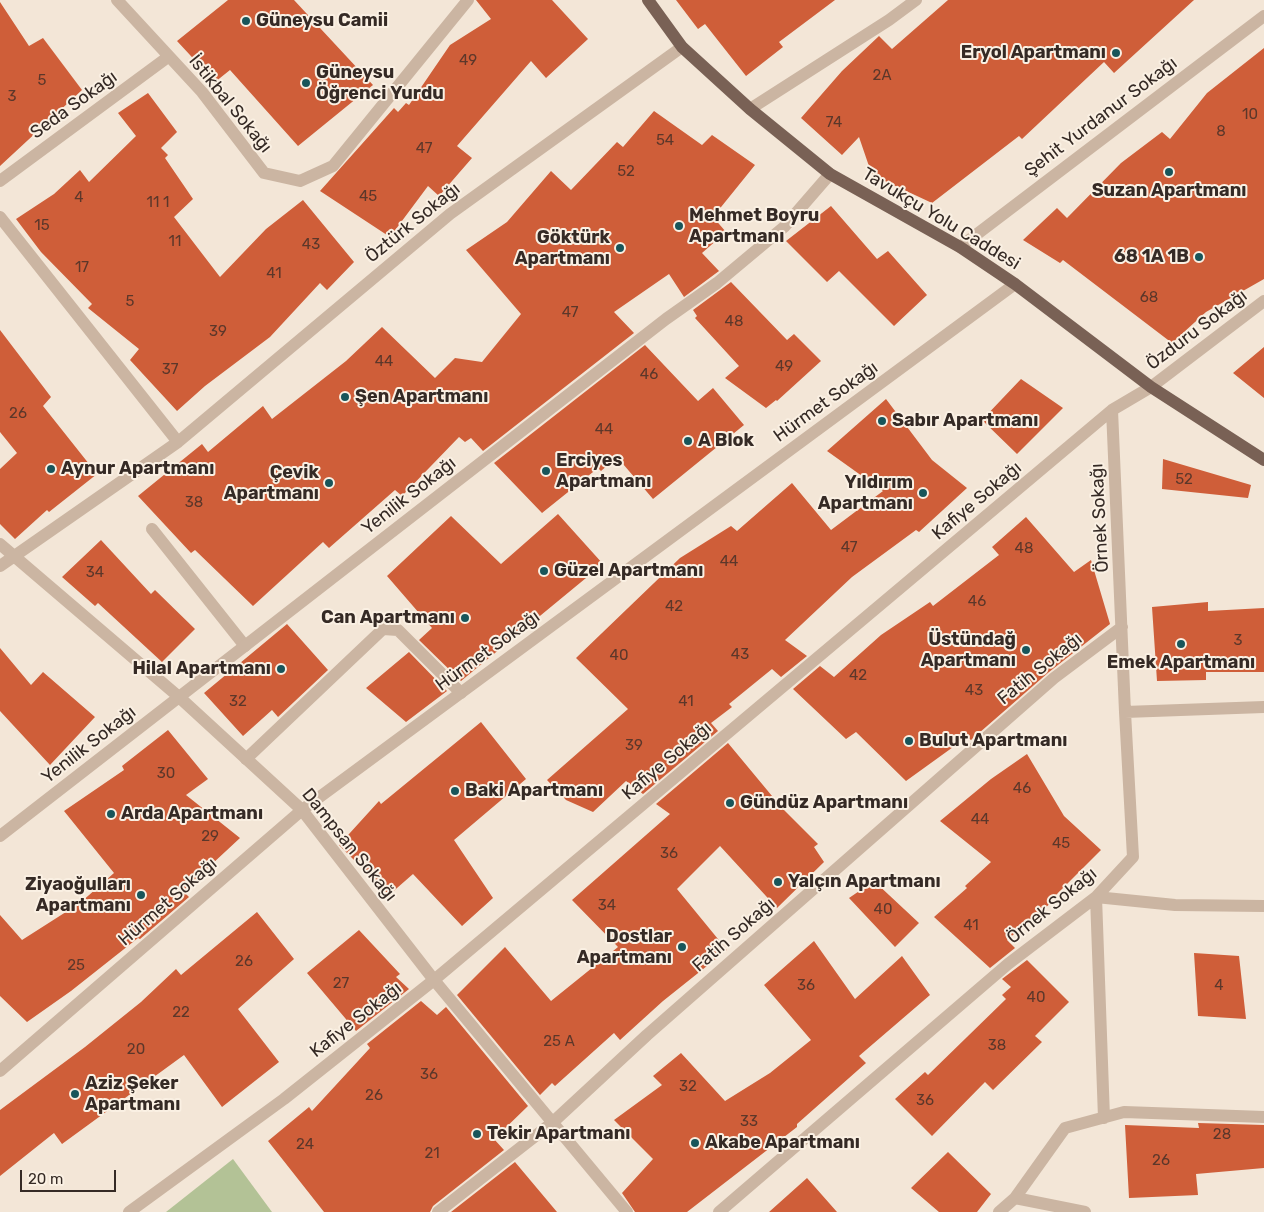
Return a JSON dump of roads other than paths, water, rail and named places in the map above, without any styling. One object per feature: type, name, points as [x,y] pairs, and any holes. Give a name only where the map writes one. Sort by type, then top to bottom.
[{"type":"main road","name":"Tavukçu Yolu Caddesi","points":[[648,0],[682,46],[750,109],[830,174],[960,247],[1015,284],[1151,387],[1264,460]]},
{"type":"street","name":"İstikbal Sokağı","points":[[116,0],[168,58],[202,92],[264,174],[300,181],[333,166],[468,0]]},
{"type":"street","points":[[750,109],[889,20],[916,0]]},
{"type":"street","name":"Şehit Yurdanur Sokağı","points":[[960,247],[1264,16]]},
{"type":"street","name":"Öztürk Sokağı","points":[[13,555],[178,442],[450,214],[682,46]]},
{"type":"street","name":"Seda Sokağı","points":[[0,181],[168,58]]},
{"type":"street","name":"Yenilik Sokağı","points":[[0,836],[666,318],[717,283],[784,227],[830,174]]},
{"type":"street","points":[[0,218],[178,442]]},
{"type":"street","name":"Hürmet Sokağı","points":[[0,1071],[302,810],[1015,284]]},
{"type":"street","name":"Özduru Sokağı","points":[[1151,387],[1264,301]]},
{"type":"street","name":"Kafiye Sokağı","points":[[129,1212],[284,1099],[434,980],[1112,410],[1151,387]]},
{"type":"street","name":"Örnek Sokağı","points":[[719,1212],[1008,964],[1096,897],[1133,857],[1112,410]]},
{"type":"street","points":[[152,529],[245,646]]},
{"type":"street","name":"Dampsan Sokağı","points":[[0,544],[179,697],[302,810],[434,980],[627,1212]]},
{"type":"street","points":[[0,566],[13,555]]},
{"type":"street","name":"Fatih Sokağı","points":[[438,1212],[552,1123],[647,1035],[1054,678],[1122,627]]},
{"type":"street","points":[[246,759],[383,629],[398,630],[461,693]]},
{"type":"street","points":[[1125,712],[1264,707]]},
{"type":"street","points":[[1104,1118],[1096,897],[1175,904],[1264,906]]},
{"type":"street","points":[[999,1212],[1015,1198],[1065,1128],[1124,1112],[1264,1117]]},
{"type":"street","points":[[1015,1198],[1085,1212]]},
{"type":"place","name":"Güneysu Camii","points":[[246,21]]},
{"type":"place","name":"Eryol Apartmanı","points":[[1116,53]]},
{"type":"place","name":"Güneysu Öğrenci Yurdu","points":[[306,83]]},
{"type":"place","name":"Suzan Apartmanı","points":[[1169,172]]},
{"type":"place","name":"Mehmet Boyru Apartmanı","points":[[679,226]]},
{"type":"place","name":"Göktürk Apartmanı","points":[[620,248]]},
{"type":"place","name":"68 1A 1B","points":[[1199,257]]},
{"type":"place","name":"Şen Apartmanı","points":[[345,397]]},
{"type":"place","name":"Sabır Apartmanı","points":[[882,421]]},
{"type":"place","name":"A Blok","points":[[688,441]]},
{"type":"place","name":"Aynur Apartmanı","points":[[51,469]]},
{"type":"place","name":"Erciyes Apartmanı","points":[[546,471]]},
{"type":"place","name":"Çevik Apartmanı","points":[[329,483]]},
{"type":"place","name":"Yıldırım Apartmanı","points":[[923,493]]},
{"type":"place","name":"Güzel Apartmanı","points":[[544,571]]},
{"type":"place","name":"Can Apartmanı","points":[[465,618]]},
{"type":"place","name":"Emek Apartmanı","points":[[1181,644]]},
{"type":"place","name":"Üstündağ Apartmanı","points":[[1026,650]]},
{"type":"place","name":"Hilal Apartmanı","points":[[281,669]]},
{"type":"place","name":"Bulut Apartmanı","points":[[909,741]]},
{"type":"place","name":"Baki Apartmanı","points":[[455,791]]},
{"type":"place","name":"Gündüz Apartmanı","points":[[730,803]]},
{"type":"place","name":"Arda Apartmanı","points":[[111,814]]},
{"type":"place","name":"Yalçın Apartmanı","points":[[778,882]]},
{"type":"place","name":"Ziyaoğulları Apartmanı","points":[[141,895]]},
{"type":"place","name":"Dostlar Apartmanı","points":[[682,947]]},
{"type":"place","name":"Aziz Şeker Apartmanı","points":[[75,1094]]},
{"type":"place","name":"Tekir Apartmanı","points":[[477,1134]]},
{"type":"place","name":"Akabe Apartmanı","points":[[695,1143]]}]
